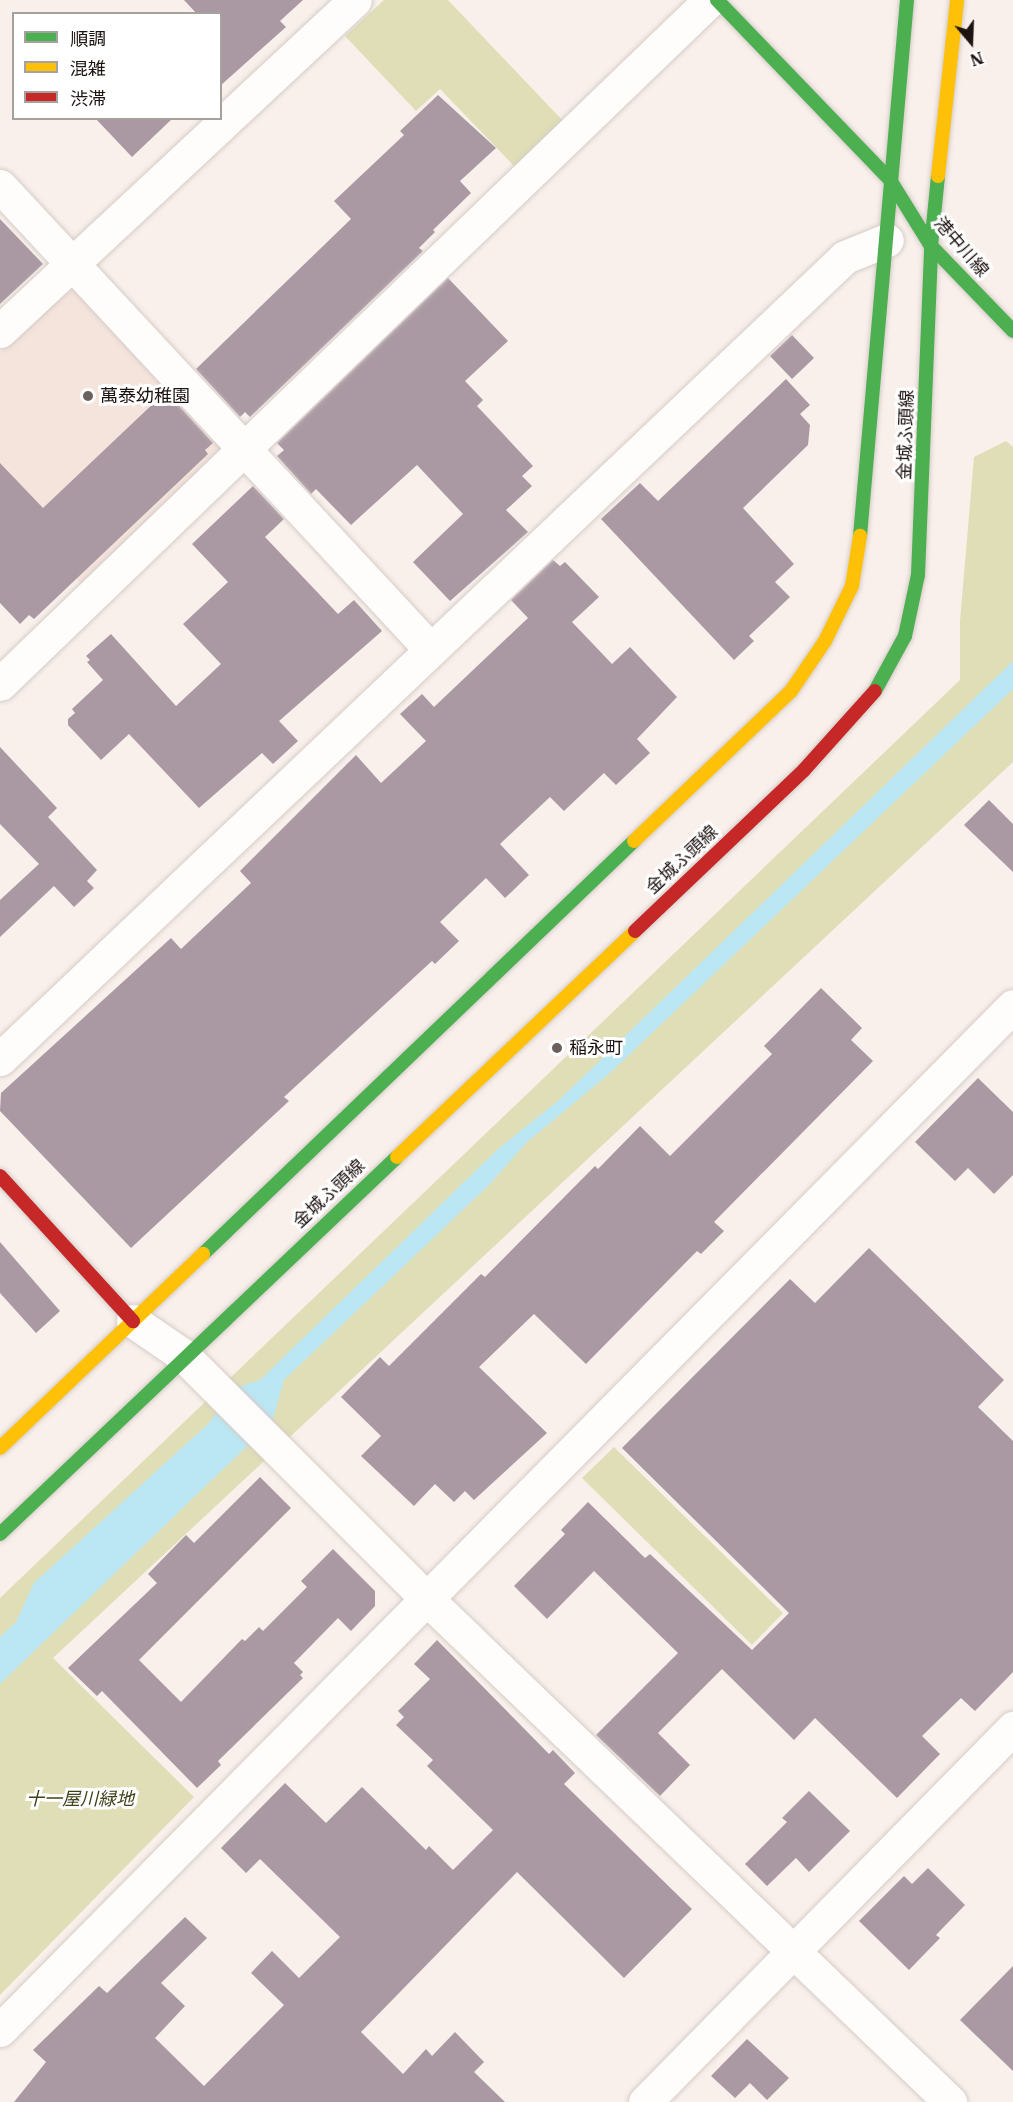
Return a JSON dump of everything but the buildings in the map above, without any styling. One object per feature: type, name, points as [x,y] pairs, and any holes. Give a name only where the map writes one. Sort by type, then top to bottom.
[{"type":"main road","name":"港中川線","points":[[717,0],[890,180],[931,246],[1013,331]]},
{"type":"main road","name":"金城ふ頭線","points":[[0,1448],[791,691],[825,641],[852,586],[863,517],[887,240],[890,180],[908,0]]},
{"type":"main road","name":"金城ふ頭線","points":[[0,1534],[184,1356],[804,770],[842,731],[879,685],[905,636],[918,575],[931,246],[957,0]]},
{"type":"main road","points":[[0,1176],[133,1321]]},
{"type":"street","points":[[0,331],[355,0]]},
{"type":"street","points":[[0,684],[710,0]]},
{"type":"street","points":[[0,186],[431,650]]},
{"type":"street","points":[[0,1059],[845,256],[887,240]]},
{"type":"street","points":[[0,2030],[1013,1006]]},
{"type":"street","points":[[133,1321],[184,1356],[427,1599],[950,2102]]},
{"type":"street","points":[[645,2102],[1013,1728]]},
{"type":"shaded area","name":"萬泰幼稚園","points":[[78,291],[217,440],[221,451],[82,585],[3,501],[0,503],[0,352],[63,293]]},
{"type":"green space","points":[[384,0],[448,0],[564,122],[515,167],[440,89],[416,111],[345,36]]},
{"type":"green space","name":"十一屋川緑地","points":[[1006,441],[1013,447],[1013,762],[53,1658],[194,1797],[0,1995],[0,1598],[960,680],[960,621],[974,457]]},
{"type":"green space","points":[[614,1447],[783,1613],[752,1645],[582,1478]]},
{"type":"water","points":[[1013,661],[1013,689],[610,1073],[526,1143],[490,1184],[284,1380],[272,1422],[0,1684],[0,1637],[16,1622],[34,1583],[208,1424],[236,1388],[260,1380],[498,1149],[559,1100]]},
{"type":"traffic: fast","points":[[717,0],[890,180],[931,246],[1013,331]]},
{"type":"traffic: fast","points":[[860,536],[907,0]]},
{"type":"traffic: fast","points":[[875,691],[905,636],[918,575],[931,246],[938,176]]},
{"type":"traffic: fast","points":[[203,1254],[634,841]]},
{"type":"traffic: fast","points":[[0,1534],[397,1157]]},
{"type":"traffic: slow","points":[[938,176],[957,0]]},
{"type":"traffic: slow","points":[[634,841],[791,691],[825,641],[852,586],[860,536]]},
{"type":"traffic: slow","points":[[397,1157],[635,931]]},
{"type":"traffic: slow","points":[[0,1448],[203,1254]]},
{"type":"traffic: jam","points":[[635,931],[804,770],[875,691]]},
{"type":"traffic: jam","points":[[0,1176],[133,1321]]},
{"type":"place","name":"萬泰幼稚園","points":[[88,396]]},
{"type":"place","name":"稲永町","points":[[557,1048]]}]
